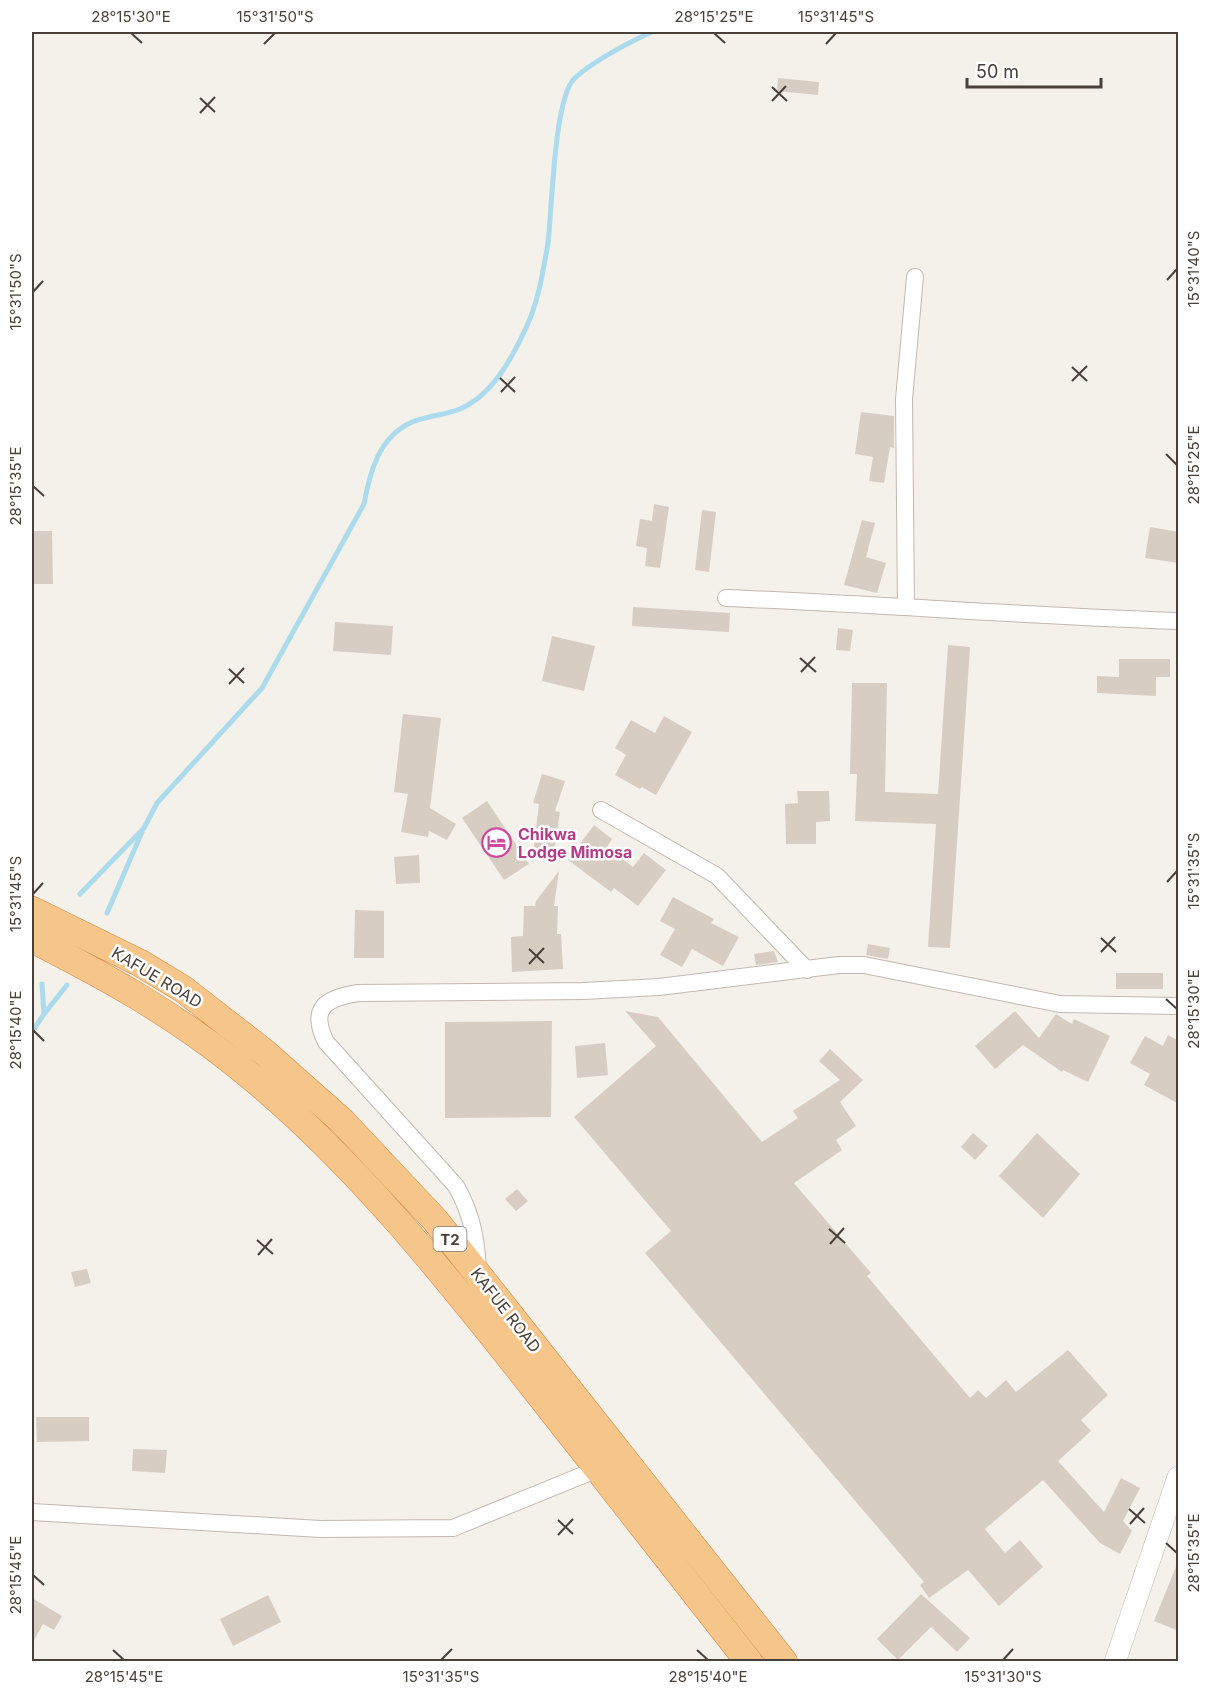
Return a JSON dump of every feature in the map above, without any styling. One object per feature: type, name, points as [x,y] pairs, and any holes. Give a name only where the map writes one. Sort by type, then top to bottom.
[{"type":"highway","name":"KAFUE ROAD","points":[[32,910],[140,963],[183,989],[219,1015],[342,1121],[413,1195],[478,1274],[784,1662]]},
{"type":"highway","name":"KAFUE ROAD","points":[[32,939],[129,989],[188,1028],[239,1067],[314,1133],[443,1274],[749,1662]]},
{"type":"street","points":[[906,607],[904,399],[915,277]]},
{"type":"street","points":[[726,598],[1015,615],[1179,621]]},
{"type":"street","points":[[601,810],[717,876],[807,970]]},
{"type":"street","points":[[478,1274],[477,1242],[472,1221],[456,1186],[436,1160],[326,1042],[318,1022],[323,1007],[330,999],[358,993],[571,991],[659,987],[864,965],[1060,1004],[1179,1006]]},
{"type":"street","points":[[32,1512],[320,1529],[453,1528],[598,1469]]},
{"type":"street","points":[[1114,1662],[1179,1477]]},
{"type":"building","points":[[778,78],[819,82],[818,95],[777,91]]},
{"type":"building","points":[[861,412],[894,416],[894,448],[890,447],[884,483],[869,481],[873,457],[855,454]]},
{"type":"building","points":[[654,504],[669,507],[660,568],[645,566],[647,548],[636,546],[640,519],[652,521]]},
{"type":"building","points":[[702,510],[716,512],[709,572],[695,570]]},
{"type":"building","points":[[862,520],[875,523],[866,557],[886,563],[877,593],[844,585]]},
{"type":"building","points":[[1150,527],[1179,532],[1179,563],[1145,558]]},
{"type":"building","points":[[32,531],[52,531],[53,584],[32,584]]},
{"type":"building","points":[[633,607],[730,613],[729,632],[632,626]]},
{"type":"building","points":[[335,622],[393,626],[391,655],[333,651]]},
{"type":"building","points":[[838,628],[853,630],[850,651],[836,650]]},
{"type":"building","points":[[552,636],[595,646],[584,691],[542,681]]},
{"type":"building","points":[[948,645],[970,647],[950,948],[928,947],[936,824],[855,821],[857,774],[850,774],[852,683],[887,683],[885,792],[938,794]]},
{"type":"building","points":[[1119,659],[1170,659],[1170,677],[1156,677],[1156,696],[1097,693],[1097,676],[1119,677]]},
{"type":"building","points":[[403,714],[441,718],[430,808],[456,824],[447,840],[429,831],[428,837],[401,832],[408,794],[394,792]]},
{"type":"building","points":[[664,716],[692,732],[656,795],[615,775],[626,755],[615,748],[631,720],[655,733]]},
{"type":"building","points":[[542,774],[565,781],[555,811],[560,812],[555,846],[532,862],[539,804],[533,803]]},
{"type":"building","points":[[797,791],[829,791],[830,821],[816,822],[816,844],[786,844],[785,804],[798,803]]},
{"type":"building","points":[[487,801],[529,864],[504,880],[462,818]]},
{"type":"building","points":[[594,825],[612,839],[607,847],[633,867],[644,853],[666,870],[638,906],[614,888],[611,892],[568,860]]},
{"type":"building","points":[[419,855],[420,883],[396,884],[394,857]]},
{"type":"building","points":[[559,871],[554,906],[558,906],[557,934],[561,934],[563,969],[512,972],[511,937],[523,936],[524,906],[535,906],[536,901]]},
{"type":"building","points":[[673,897],[714,919],[711,923],[739,937],[723,966],[692,949],[682,967],[660,955],[675,929],[660,921]]},
{"type":"building","points":[[355,910],[384,911],[384,958],[354,958]]},
{"type":"building","points":[[868,944],[890,948],[888,959],[866,955]]},
{"type":"building","points":[[774,951],[778,962],[756,965],[754,954]]},
{"type":"building","points":[[1116,973],[1163,973],[1163,989],[1116,989]]},
{"type":"building","points":[[625,1011],[658,1017],[762,1142],[798,1118],[793,1111],[840,1080],[819,1061],[830,1049],[863,1080],[840,1102],[856,1126],[836,1140],[842,1150],[794,1183],[871,1273],[867,1276],[970,1398],[978,1390],[986,1398],[1006,1380],[1016,1392],[1068,1350],[1108,1395],[1081,1420],[1091,1431],[1058,1461],[1104,1512],[1121,1478],[1140,1488],[1123,1521],[1132,1531],[1120,1554],[1100,1543],[1043,1480],[985,1529],[1005,1553],[1020,1540],[1043,1567],[999,1606],[968,1570],[929,1598],[920,1585],[924,1582],[645,1253],[671,1231],[574,1117],[656,1046]]},
{"type":"building","points":[[1015,1011],[1039,1038],[1056,1014],[1072,1024],[1074,1019],[1110,1036],[1088,1082],[1063,1070],[1062,1072],[1023,1045],[995,1069],[975,1046]]},
{"type":"building","points":[[552,1021],[551,1117],[445,1118],[445,1022]]},
{"type":"building","points":[[1168,1035],[1179,1041],[1179,1104],[1144,1085],[1150,1074],[1130,1063],[1145,1036],[1163,1046]]},
{"type":"building","points":[[605,1043],[608,1075],[577,1078],[575,1046]]},
{"type":"building","points":[[973,1133],[988,1146],[975,1160],[961,1147]]},
{"type":"building","points":[[1037,1133],[1080,1174],[1043,1218],[999,1176]]},
{"type":"building","points":[[517,1189],[528,1201],[516,1211],[505,1199]]},
{"type":"building","points":[[87,1269],[91,1283],[75,1287],[71,1272]]},
{"type":"building","points":[[36,1417],[89,1417],[89,1441],[37,1442]]},
{"type":"building","points":[[133,1449],[167,1450],[165,1473],[132,1471]]},
{"type":"building","points":[[1179,1562],[1179,1631],[1154,1621]]},
{"type":"building","points":[[921,1594],[970,1638],[957,1652],[931,1627],[898,1660],[877,1639]]},
{"type":"building","points":[[268,1595],[281,1622],[233,1646],[220,1619]]},
{"type":"building","points":[[32,1598],[62,1616],[54,1630],[43,1624],[32,1644]]},
{"type":"waterway","points":[[80,894],[144,828],[157,803],[262,688],[364,504],[373,468],[391,436],[412,422],[454,411],[471,403],[491,386],[507,364],[530,320],[540,288],[548,243],[558,131],[567,90],[574,79],[600,59],[652,32]]},
{"type":"waterway","points":[[107,913],[142,832]]},
{"type":"waterway","points":[[32,1032],[44,1014],[42,984]]},
{"type":"waterway","points":[[44,1014],[67,985]]},
{"type":"place","name":"Chikwa Lodge Mimosa","points":[[497,843]]}]
